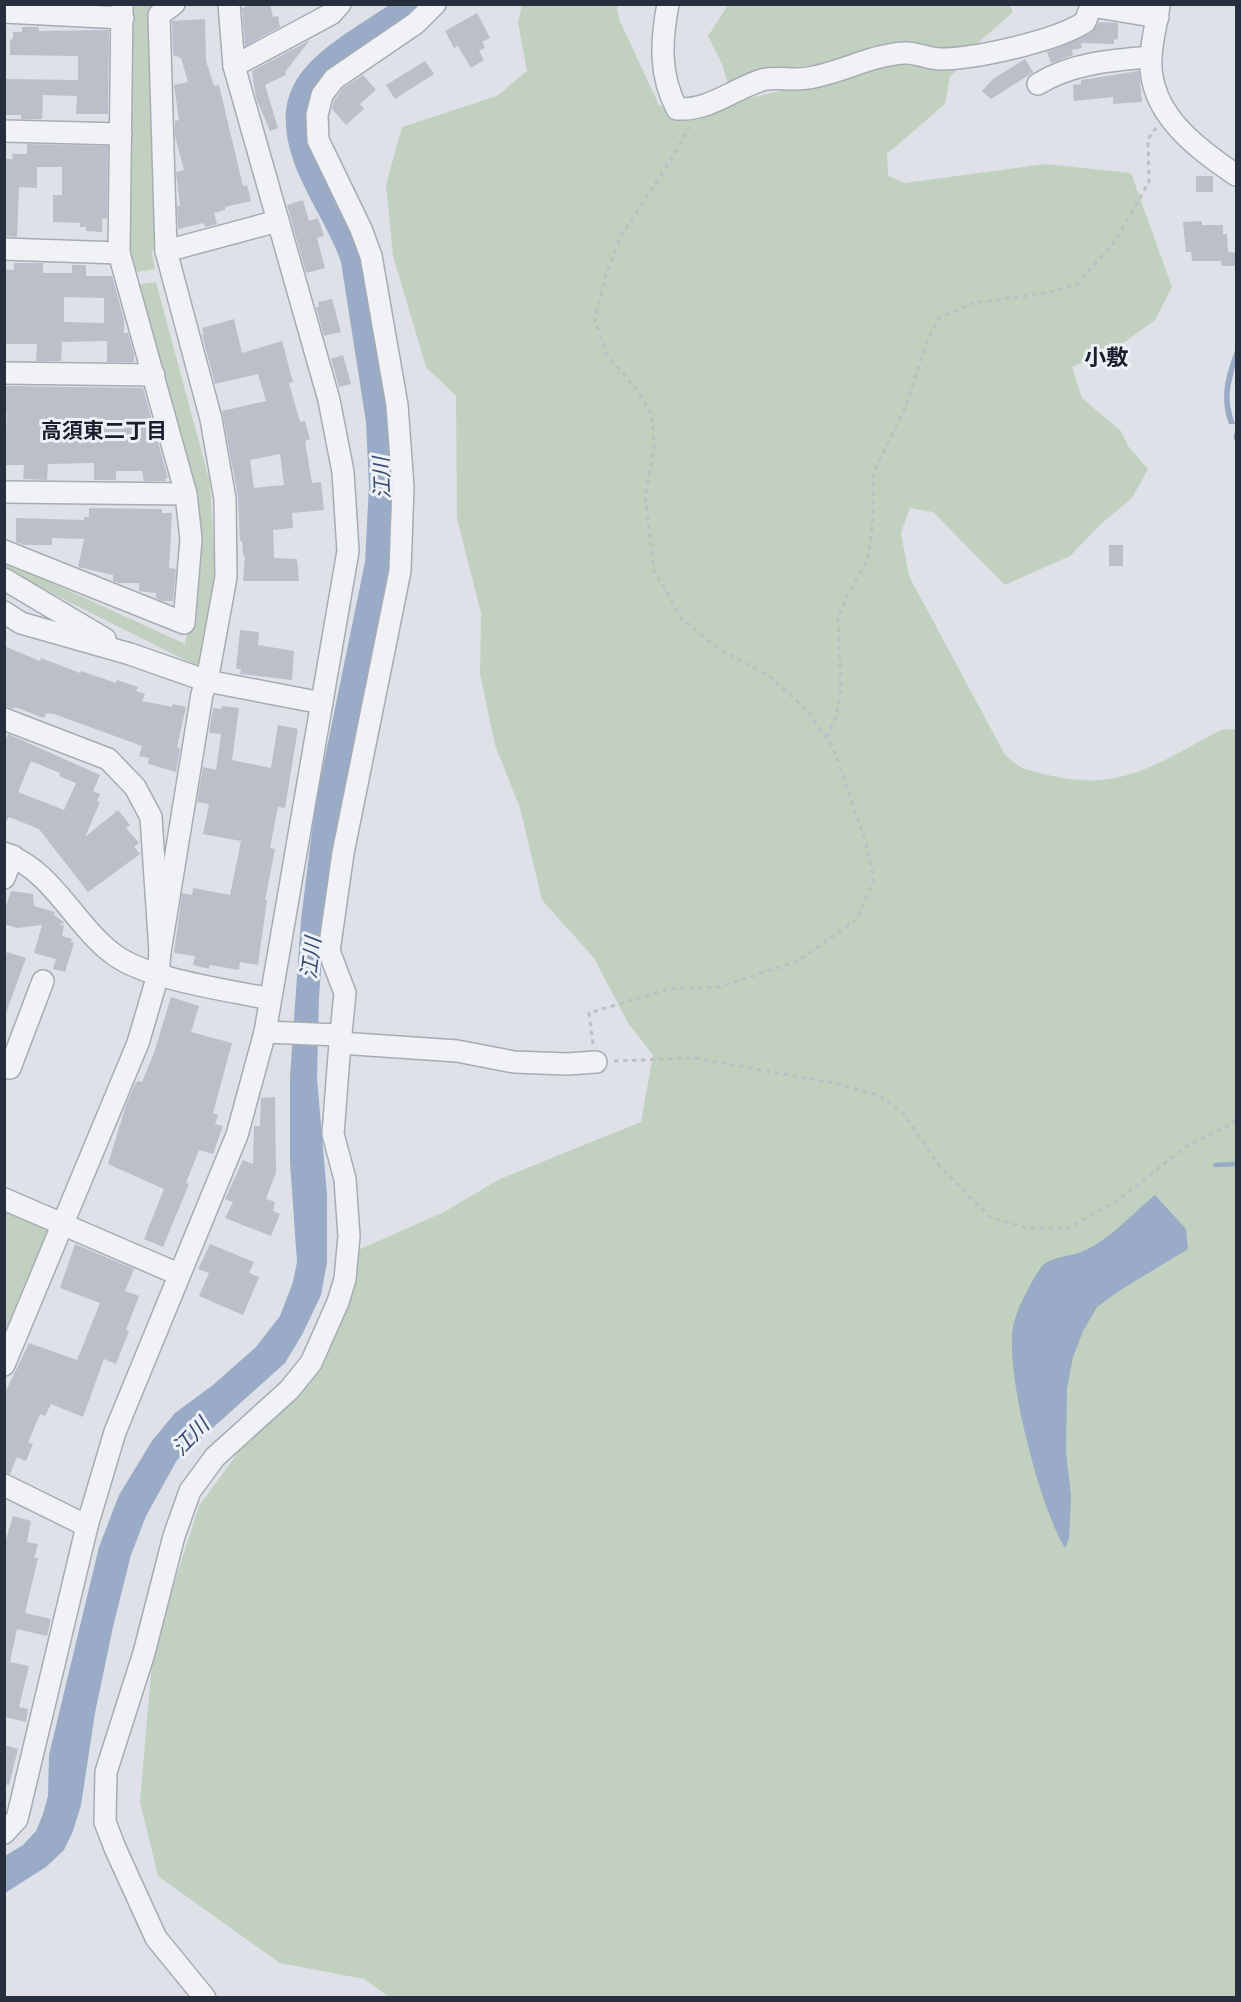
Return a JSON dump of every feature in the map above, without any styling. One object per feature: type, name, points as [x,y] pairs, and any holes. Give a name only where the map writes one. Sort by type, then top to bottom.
[{"type":"street","points":[[4,1365],[138,1043],[158,975],[202,694],[207,681],[226,577],[225,499],[211,419],[166,250],[159,15],[174,4]]},
{"type":"street","points":[[4,1833],[17,1819],[87,1526],[115,1432],[237,1135],[265,1032],[348,551],[343,472],[329,400],[234,66],[229,4]]},
{"type":"street","points":[[234,66],[331,14],[340,4]]},
{"type":"street","points":[[205,1998],[156,1938],[115,1848],[105,1822],[106,1772],[144,1653],[174,1536],[190,1491],[215,1457],[289,1390],[311,1363],[338,1302],[345,1279],[349,1236],[345,1179],[333,1134],[345,993],[328,951],[343,853],[400,571],[403,487],[397,405],[371,256],[361,229],[318,140],[317,115],[322,95],[334,79],[416,23],[435,4]]},
{"type":"street","points":[[668,4],[662,34],[662,67],[677,109],[694,108],[729,97],[763,80],[805,79],[840,72],[878,56],[907,53],[939,59],[993,52],[1045,38],[1085,22],[1091,6],[1159,11],[1151,57],[1153,88],[1166,115],[1204,153],[1236,175]]},
{"type":"street","points":[[4,12],[123,11],[119,253],[186,494],[191,539],[184,623],[4,551]]},
{"type":"street","points":[[1038,84],[1052,75],[1107,60],[1151,57]]},
{"type":"street","points":[[4,132],[121,134]]},
{"type":"street","points":[[166,250],[278,221]]},
{"type":"street","points":[[4,249],[119,253]]},
{"type":"street","points":[[4,373],[154,375]]},
{"type":"street","points":[[4,492],[186,494]]},
{"type":"street","points":[[4,579],[130,654]]},
{"type":"street","points":[[4,612],[21,623],[130,654],[207,681],[322,703]]},
{"type":"street","points":[[4,719],[108,759],[135,787],[151,817],[160,952]]},
{"type":"street","points":[[4,878],[9,855],[42,876],[112,954],[158,975],[270,999]]},
{"type":"street","points":[[4,1066],[10,1068],[43,981]]},
{"type":"street","points":[[265,1032],[457,1051],[514,1062],[596,1062]]},
{"type":"street","points":[[4,1199],[178,1274]]},
{"type":"street","points":[[4,1485],[87,1526]]},
{"type":"path","points":[[694,108],[688,129],[674,154],[621,236],[606,274],[595,320],[606,353],[639,393],[652,415],[654,449],[645,497],[654,570],[681,618],[719,649],[769,676],[805,708],[826,737],[833,747],[866,843],[874,881],[856,920],[798,961],[719,987],[669,989],[589,1013],[596,1062],[695,1058],[833,1083],[879,1095],[904,1113],[940,1167],[990,1217],[1028,1228],[1069,1228],[1119,1200],[1187,1146],[1233,1123],[1236,1117]]},
{"type":"path","points":[[826,737],[836,717],[842,690],[838,619],[846,597],[868,560],[873,518],[873,474],[905,408],[913,378],[939,318],[973,303],[1046,293],[1077,284],[1116,240],[1149,182],[1148,139],[1166,115]]},
{"type":"green space","points":[[1009,4],[1013,12],[971,49],[946,50],[911,41],[872,46],[840,62],[757,71],[729,88],[722,64],[708,36],[728,5]]},
{"type":"green space","points":[[130,5],[153,5],[158,248],[152,252],[155,269],[132,273],[127,251]]},
{"type":"green space","points":[[522,5],[617,5],[619,19],[659,105],[683,120],[741,100],[798,87],[842,81],[881,64],[935,67],[968,62],[950,76],[945,104],[887,154],[888,176],[905,183],[1045,164],[1131,173],[1172,287],[1155,320],[1115,349],[1072,367],[1082,398],[1121,431],[1128,446],[1148,469],[1132,498],[1101,524],[1070,556],[1005,585],[933,512],[910,508],[901,533],[909,576],[1004,753],[1019,766],[1074,780],[1118,777],[1138,772],[1158,763],[1221,730],[1236,729],[1236,1997],[389,1997],[364,1979],[280,1963],[158,1876],[140,1802],[153,1650],[199,1506],[253,1432],[308,1381],[358,1250],[444,1212],[500,1179],[641,1122],[653,1055],[628,1023],[594,958],[542,900],[520,808],[495,745],[480,674],[481,613],[457,518],[456,396],[426,367],[393,256],[386,185],[402,127],[497,96],[527,71],[518,22]]},
{"type":"green space","points":[[156,282],[210,483],[215,565],[213,606],[204,662],[195,665],[5,570],[4,561],[185,644],[195,596],[134,285]]},
{"type":"green space","points":[[5,1208],[47,1225],[50,1235],[11,1330],[5,1325]]},
{"type":"water","name":"江川","points":[[389,5],[428,5],[311,115],[358,232],[391,417],[395,478],[389,587],[340,809],[325,915],[319,998],[317,1078],[327,1195],[327,1262],[321,1295],[303,1333],[285,1363],[177,1460],[146,1516],[131,1555],[113,1627],[95,1713],[81,1805],[73,1831],[64,1850],[46,1867],[5,1893],[5,1856],[23,1845],[36,1831],[43,1814],[48,1796],[49,1755],[99,1547],[119,1495],[152,1441],[175,1413],[213,1385],[256,1347],[280,1316],[293,1282],[297,1262],[290,1162],[290,1076],[301,920],[315,806],[365,562],[369,486],[366,422],[341,262],[299,175],[288,142],[286,115],[291,91],[302,72],[319,54]]},
{"type":"water","points":[[1236,348],[1230,392],[1231,411],[1235,424],[1229,424],[1224,395],[1229,367]]},
{"type":"water","points":[[1155,1195],[1186,1229],[1188,1249],[1097,1307],[1083,1331],[1073,1357],[1067,1388],[1066,1452],[1071,1496],[1069,1539],[1065,1548],[1055,1529],[1035,1473],[1019,1407],[1012,1348],[1014,1321],[1025,1295],[1043,1265],[1053,1259],[1081,1252],[1096,1245]]},
{"type":"building","points":[[255,4],[270,4],[273,17],[278,16],[280,27],[245,46],[242,8]]},
{"type":"building","points":[[477,13],[490,38],[482,42],[485,48],[479,51],[484,60],[471,68],[458,46],[454,48],[445,31]]},
{"type":"building","points":[[205,19],[206,61],[214,86],[219,85],[243,186],[247,185],[251,201],[225,207],[225,210],[214,213],[217,224],[205,227],[204,223],[178,229],[177,206],[180,206],[176,172],[184,170],[175,136],[175,121],[179,120],[174,85],[188,82],[181,58],[173,55],[172,21]]},
{"type":"building","points":[[1099,22],[1118,23],[1118,39],[1114,40],[1114,44],[1081,43],[1082,48],[1072,50],[1073,55],[1051,63],[1047,52],[1091,33]]},
{"type":"building","points":[[22,27],[39,27],[39,31],[109,30],[108,114],[76,114],[77,96],[43,95],[42,119],[21,119],[21,115],[4,115],[4,79],[78,80],[78,56],[10,55],[10,40],[13,39],[13,32],[22,32]]},
{"type":"building","points":[[310,40],[285,72],[286,75],[265,85],[278,128],[270,131],[256,98],[252,71]]},
{"type":"building","points":[[1025,59],[1033,72],[1029,75],[991,99],[982,91],[993,79]]},
{"type":"building","points":[[425,61],[434,74],[395,99],[386,85]]},
{"type":"building","points":[[1139,71],[1142,102],[1113,104],[1113,97],[1074,101],[1073,85],[1081,84],[1081,80]]},
{"type":"building","points":[[363,75],[376,90],[360,104],[364,109],[346,125],[332,109],[334,101],[343,88]]},
{"type":"building","points":[[27,144],[108,146],[107,218],[102,219],[102,232],[86,231],[86,227],[80,227],[80,223],[53,222],[53,195],[62,195],[62,167],[37,167],[37,188],[19,187],[17,237],[4,236],[4,159],[13,159],[12,154],[27,154]]},
{"type":"building","points":[[1196,176],[1213,176],[1213,192],[1196,192]]},
{"type":"building","points":[[303,200],[309,221],[318,218],[324,236],[317,238],[325,268],[306,273],[287,205]]},
{"type":"building","points":[[1202,221],[1202,225],[1223,225],[1223,234],[1227,234],[1228,252],[1236,253],[1236,266],[1222,266],[1221,261],[1192,261],[1191,252],[1186,252],[1183,222]]},
{"type":"building","points":[[14,263],[43,263],[43,273],[72,273],[72,265],[86,265],[86,276],[112,276],[124,319],[124,333],[128,333],[134,362],[107,362],[107,341],[62,342],[61,361],[36,361],[37,344],[4,344],[4,269],[14,270]],"holes":[[[64,297],[104,298],[104,323],[64,322]]]},
{"type":"building","points":[[332,299],[341,332],[324,336],[316,307],[319,307],[318,302]]},
{"type":"building","points":[[234,319],[242,353],[282,341],[293,382],[289,383],[300,422],[305,421],[310,439],[305,441],[312,483],[321,482],[324,510],[292,513],[293,528],[273,530],[274,558],[297,559],[299,581],[243,581],[245,555],[243,556],[242,541],[240,541],[238,497],[222,411],[266,401],[258,374],[215,384],[202,328]],"holes":[[[280,454],[284,485],[254,488],[250,460]]]},
{"type":"building","points":[[343,355],[351,384],[339,387],[331,359]]},
{"type":"building","points":[[4,386],[143,388],[168,478],[165,478],[166,481],[144,481],[142,471],[116,471],[116,480],[94,480],[94,463],[48,464],[47,480],[23,479],[24,465],[4,465],[7,413],[4,413]]},
{"type":"building","points":[[89,508],[162,509],[162,513],[172,513],[169,568],[176,569],[173,601],[162,601],[156,598],[156,593],[139,591],[139,583],[119,583],[113,581],[113,575],[78,567],[84,539],[52,538],[52,545],[24,545],[16,542],[16,518],[84,520],[84,517],[89,517]]},
{"type":"building","points":[[1109,545],[1123,545],[1123,566],[1109,566]]},
{"type":"building","points":[[240,630],[259,632],[258,645],[294,651],[292,680],[240,674],[241,669],[236,669]]},
{"type":"building","points":[[4,646],[40,661],[41,658],[80,673],[81,671],[116,683],[117,680],[138,687],[136,691],[145,694],[142,701],[172,707],[173,704],[186,707],[177,747],[180,748],[176,772],[148,764],[149,758],[139,756],[142,746],[54,714],[46,713],[44,718],[15,707],[14,709],[4,707]]},
{"type":"building","points":[[222,706],[239,708],[232,760],[271,768],[278,725],[298,729],[285,808],[278,807],[270,848],[275,849],[265,900],[267,900],[258,965],[240,962],[239,970],[210,965],[209,969],[193,965],[195,956],[174,953],[182,893],[192,895],[193,888],[230,895],[241,841],[203,834],[209,804],[197,802],[203,767],[216,770],[221,734],[209,733],[213,708],[221,709]]},
{"type":"building","points":[[8,734],[100,775],[93,791],[100,794],[97,801],[100,802],[85,837],[118,810],[130,825],[126,828],[139,843],[134,847],[140,854],[88,892],[39,829],[9,817],[4,825],[4,744]],"holes":[[[31,761],[60,773],[59,776],[76,783],[64,810],[18,792]]]},
{"type":"building","points":[[11,891],[33,894],[34,906],[55,912],[54,915],[65,923],[58,924],[64,926],[62,936],[72,939],[71,942],[74,943],[65,972],[53,969],[56,959],[34,953],[42,925],[17,928],[4,924],[4,912]]},
{"type":"building","points":[[7,952],[26,958],[6,1013],[4,959]]},
{"type":"building","points":[[171,997],[199,1006],[191,1032],[232,1043],[213,1113],[218,1115],[215,1124],[223,1126],[213,1154],[199,1150],[186,1183],[189,1184],[163,1247],[144,1239],[164,1189],[108,1164],[127,1102],[135,1084],[138,1081],[142,1082],[154,1053]]},
{"type":"building","points":[[275,1097],[276,1173],[266,1199],[275,1202],[273,1211],[280,1214],[271,1236],[225,1218],[233,1202],[225,1199],[243,1160],[253,1164],[254,1126],[260,1126],[261,1098]]},
{"type":"building","points":[[75,1244],[134,1269],[125,1291],[139,1296],[116,1364],[104,1359],[83,1417],[51,1404],[45,1416],[40,1414],[28,1443],[33,1444],[26,1461],[17,1457],[10,1474],[4,1472],[4,1395],[29,1343],[77,1360],[100,1303],[60,1288]]},
{"type":"building","points":[[210,1244],[254,1262],[249,1273],[259,1277],[243,1315],[199,1296],[209,1273],[198,1269]]},
{"type":"building","points":[[13,1516],[31,1521],[27,1542],[38,1544],[34,1558],[38,1558],[25,1613],[51,1619],[47,1636],[17,1629],[10,1662],[29,1666],[19,1707],[28,1709],[26,1722],[4,1717],[4,1546]]},
{"type":"building","points":[[4,1745],[18,1749],[9,1785],[4,1784]]},
{"type":"waterway","points":[[1215,1165],[1236,1164]]},
{"type":"district","name":"小敷","points":[[1106,356]]},
{"type":"district","name":"高須東二丁目","points":[[104,430]]}]
